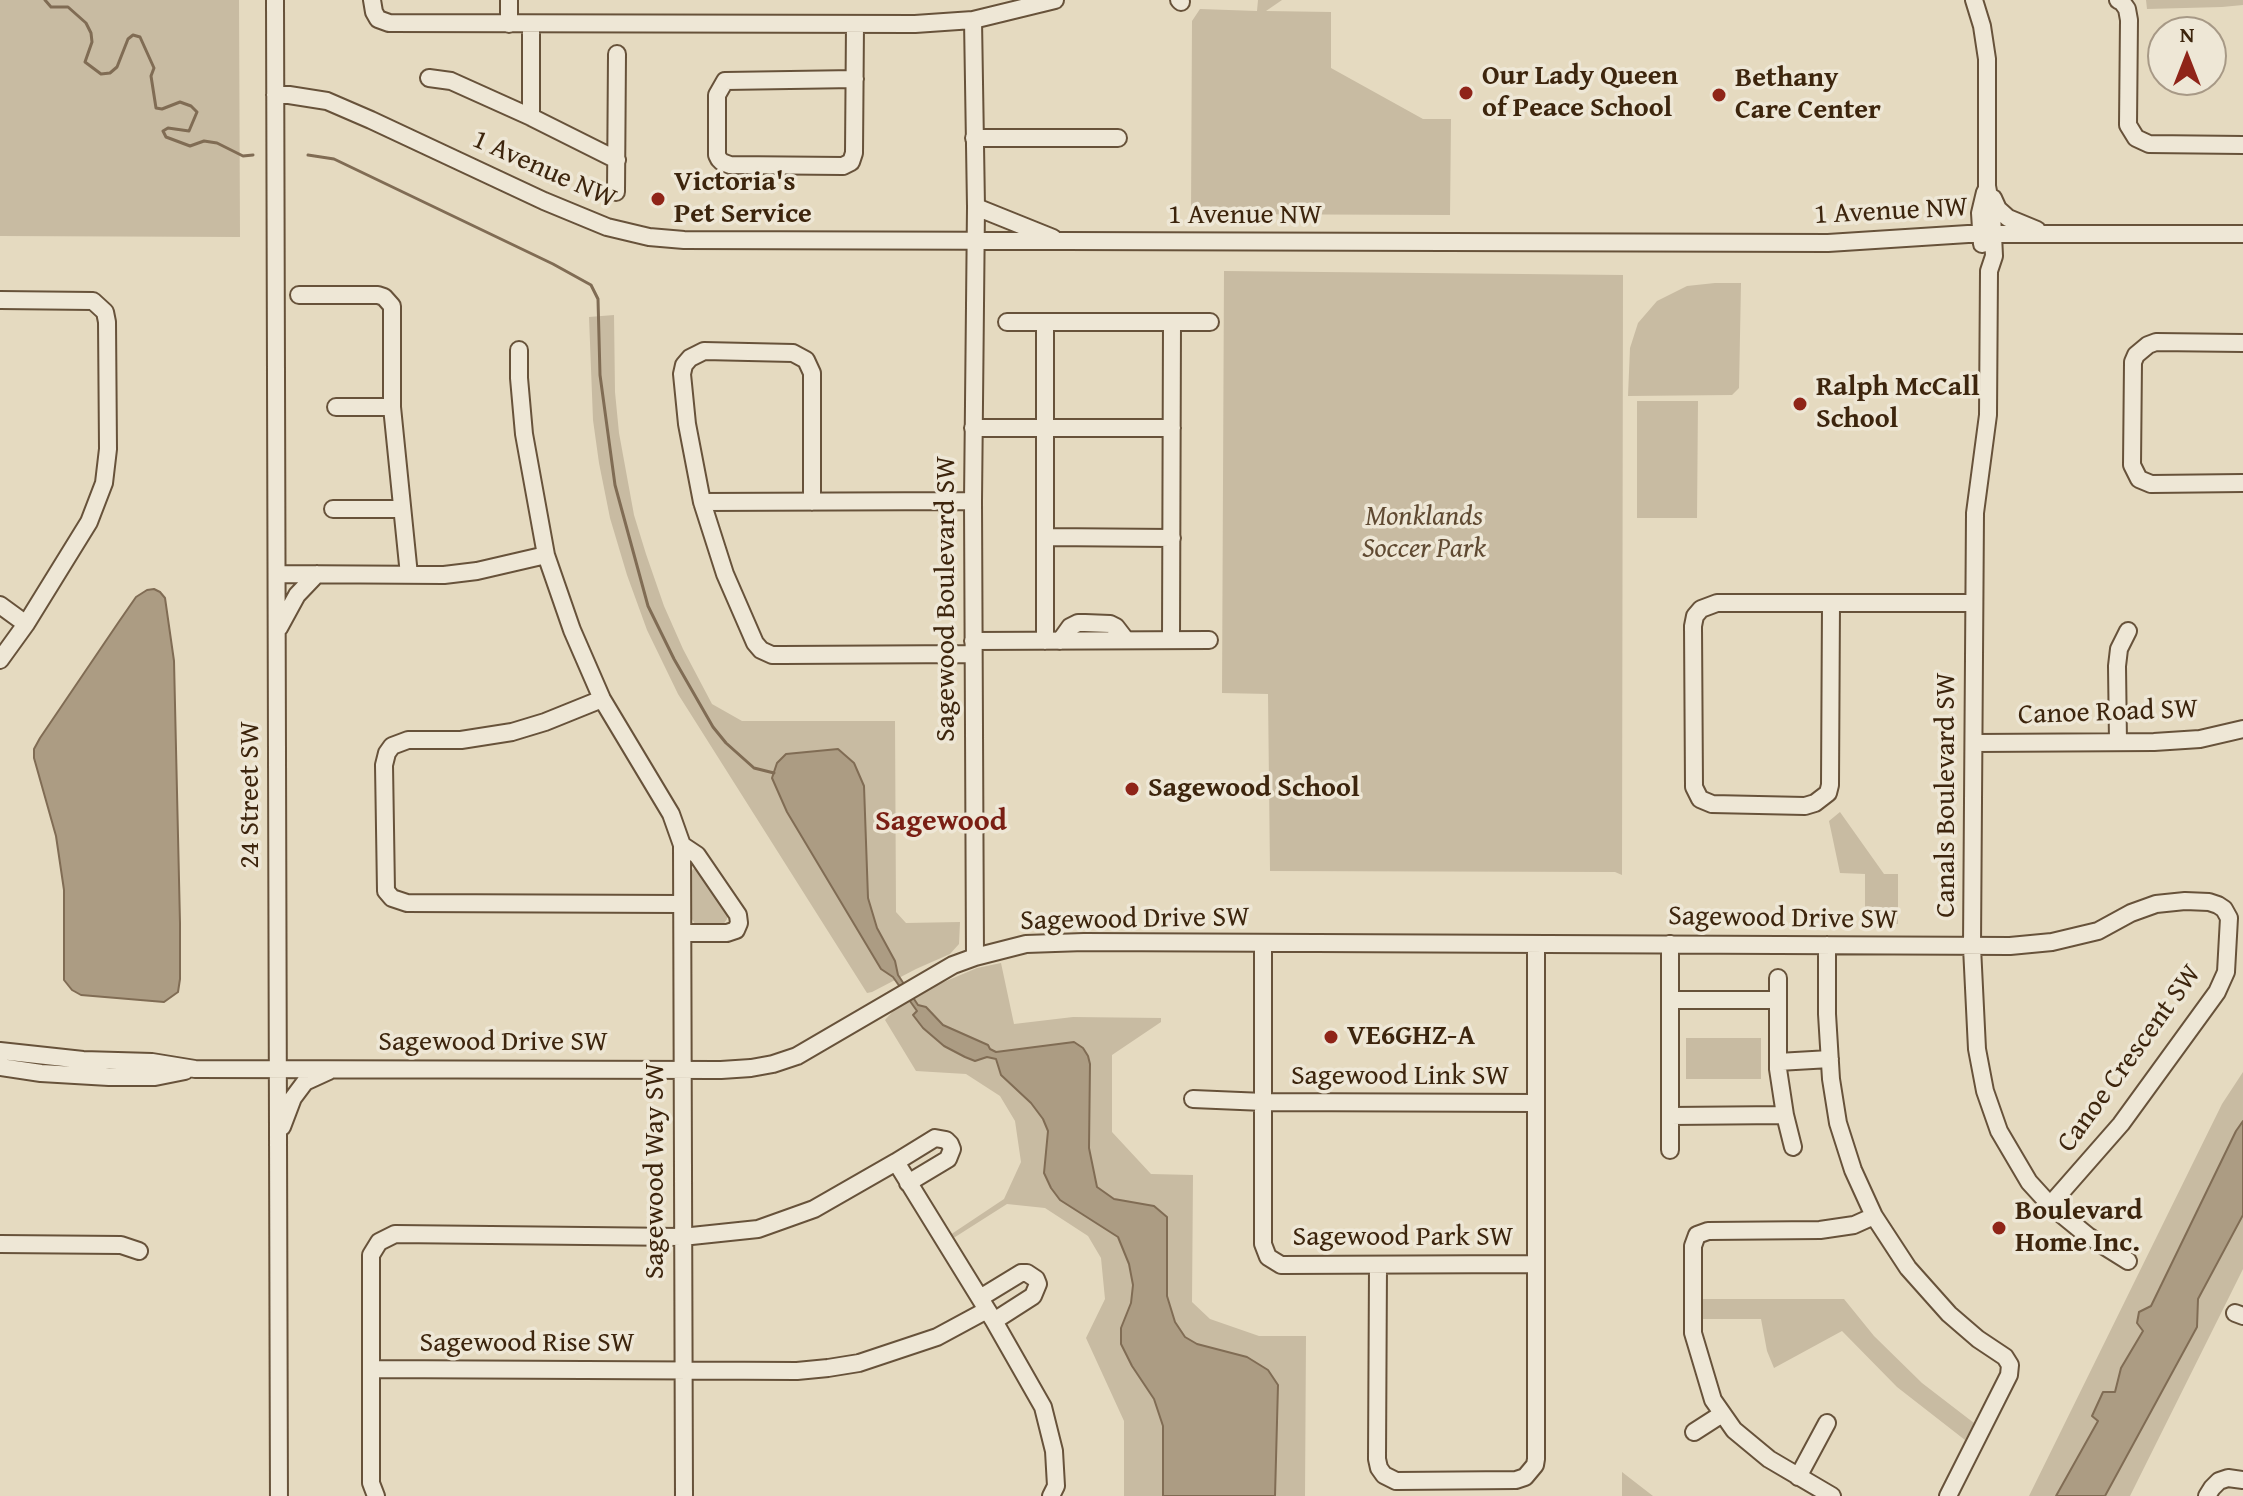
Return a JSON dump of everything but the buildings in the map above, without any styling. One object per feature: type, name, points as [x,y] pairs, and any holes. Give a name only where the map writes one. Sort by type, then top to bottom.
[{"type":"street","name":"24 Street SW","points":[[275,0],[279,1496]]},
{"type":"street","points":[[372,0],[378,19],[389,23],[521,24],[915,24],[973,20],[1055,0]]},
{"type":"street","points":[[509,0],[521,24],[527,115]]},
{"type":"street","name":"Canals Boulevard SW","points":[[1974,0],[1987,59],[1987,186],[1992,213],[1983,256],[1989,271],[1988,415],[1976,497],[1974,603],[1972,947],[1977,1049],[1985,1091],[1999,1131],[2029,1182],[2050,1205],[2088,1236],[2128,1261]]},
{"type":"street","points":[[2118,0],[2127,9],[2129,20],[2128,125],[2136,138],[2149,144],[2243,145]]},
{"type":"street","name":"Sagewood Boulevard SW","points":[[973,20],[976,207],[973,428],[975,957]]},
{"type":"street","points":[[855,24],[855,79],[854,153],[851,162],[843,166],[730,165],[719,159],[717,95],[725,81],[855,79]]},
{"type":"street","points":[[616,192],[617,54]]},
{"type":"street","points":[[429,78],[451,81],[617,160]]},
{"type":"street","name":"1 Avenue NW","points":[[275,95],[327,101],[544,201],[626,233],[684,240],[1828,243],[1987,233],[2243,234]]},
{"type":"street","points":[[974,138],[1118,138]]},
{"type":"street","points":[[1987,186],[1998,209],[2008,218],[2046,233]]},
{"type":"street","points":[[976,207],[1065,242]]},
{"type":"street","points":[[299,295],[378,295],[389,301],[392,311],[392,407],[409,575]]},
{"type":"street","points":[[0,300],[93,301],[105,312],[108,449],[104,483],[89,522],[0,660]]},
{"type":"street","points":[[1007,322],[1210,322]]},
{"type":"street","points":[[1045,322],[1045,537],[1052,641]]},
{"type":"street","points":[[1171,640],[1172,322]]},
{"type":"street","points":[[2243,343],[2156,342],[2142,348],[2133,362],[2132,465],[2139,479],[2151,484],[2243,483]]},
{"type":"street","points":[[519,350],[524,434],[546,555],[572,630],[602,699],[671,814],[682,845],[697,855],[738,915],[736,930],[727,933],[683,933]]},
{"type":"street","points":[[812,502],[812,373],[806,360],[793,353],[704,351],[690,358],[682,374],[687,424],[702,502],[725,574],[755,643],[761,650],[782,655],[973,648],[1052,641],[1209,640]]},
{"type":"street","points":[[336,407],[392,407]]},
{"type":"street","points":[[973,428],[1172,428]]},
{"type":"street","points":[[702,502],[973,501]]},
{"type":"street","points":[[333,509],[402,509]]},
{"type":"street","points":[[1045,537],[1172,538]]},
{"type":"street","points":[[277,574],[444,575],[477,571],[546,555]]},
{"type":"street","points":[[277,632],[297,595],[317,574]]},
{"type":"street","points":[[1831,604],[1828,793],[1805,806],[1712,804],[1700,799],[1694,787],[1693,626],[1695,616],[1701,609],[1717,603],[1974,603]]},
{"type":"street","points":[[0,605],[26,624]]},
{"type":"street","points":[[2118,742],[2117,666],[2119,649],[2128,631]]},
{"type":"street","points":[[602,699],[512,732],[461,740],[408,740],[392,746],[384,765],[386,891],[392,898],[407,903],[682,904]]},
{"type":"street","name":"Canoe Road SW","points":[[1974,743],[2154,742],[2200,739],[2243,729]]},
{"type":"street","name":"Sagewood Way SW","points":[[682,845],[684,1496]]},
{"type":"street","name":"Canoe Crescent SW","points":[[1972,947],[2052,942],[2098,931],[2156,904],[2209,902],[2224,909],[2229,918],[2226,972],[2217,992],[2121,1124],[2050,1205]]},
{"type":"street","name":"Sagewood Drive SW","points":[[195,1069],[721,1070],[773,1064],[797,1056],[953,965],[1026,944],[1053,942],[1972,947]]},
{"type":"street","name":"Sagewood Park SW","points":[[1263,943],[1263,1244],[1268,1257],[1281,1265],[1378,1266],[1535,1264],[1536,944]]},
{"type":"street","points":[[1670,944],[1670,1150]]},
{"type":"street","points":[[1827,945],[1830,1059],[1838,1123],[1853,1170],[1874,1216],[1908,1268],[1949,1314],[2005,1357],[2010,1365],[2009,1375],[1948,1496]]},
{"type":"street","points":[[1778,978],[1778,1062],[1793,1147]]},
{"type":"street","points":[[1670,1000],[1778,1000]]},
{"type":"street","points":[[0,1051],[83,1060],[152,1062],[195,1069]]},
{"type":"street","points":[[1778,1062],[1830,1059]]},
{"type":"street","points":[[0,1067],[109,1077],[155,1077],[195,1069]]},
{"type":"street","points":[[278,1137],[293,1098],[305,1082],[334,1069]]},
{"type":"street","name":"Sagewood Link SW","points":[[1193,1099],[1536,1103]]},
{"type":"street","points":[[1670,1116],[1785,1115]]},
{"type":"street","points":[[376,1496],[371,1483],[371,1255],[387,1237],[411,1234],[682,1237],[758,1229],[785,1221],[840,1195],[935,1138],[946,1140],[952,1149],[948,1159],[908,1183]]},
{"type":"street","points":[[896,1162],[1043,1407],[1054,1451],[1056,1486],[1051,1496]]},
{"type":"street","points":[[1832,1496],[1769,1459],[1734,1430],[1713,1400],[1693,1333],[1693,1246],[1697,1235],[1708,1231],[1820,1230],[1854,1225],[1874,1216]]},
{"type":"street","points":[[0,1244],[121,1245],[139,1251]]},
{"type":"street","points":[[1378,1266],[1379,1468],[1384,1475],[1396,1481],[1516,1480],[1530,1473],[1536,1459],[1535,1264]]},
{"type":"street","name":"Sagewood Rise SW","points":[[371,1369],[797,1371],[859,1363],[937,1337],[987,1310]]},
{"type":"street","points":[[1694,1432],[1722,1414]]},
{"type":"street","points":[[1798,1477],[1827,1423]]},
{"type":"street","points":[[2207,1496],[2219,1481],[2228,1478],[2243,1480]]},
{"type":"green space","points":[[0,0],[239,0],[240,237],[0,236]]},
{"type":"green space","points":[[1258,0],[1282,0],[1266,11],[1331,12],[1331,68],[1423,119],[1451,119],[1450,215],[1191,214],[1192,21],[1200,9],[1257,11]]},
{"type":"green space","points":[[2146,0],[2243,0],[2243,5],[2147,9]]},
{"type":"green space","name":"Monklands Soccer Park","points":[[1224,271],[1623,275],[1622,875],[1615,872],[1270,871],[1268,694],[1222,693]]},
{"type":"green space","points":[[1741,283],[1739,388],[1732,395],[1628,396],[1630,348],[1638,323],[1657,301],[1687,286]]},
{"type":"green space","points":[[614,315],[619,433],[634,515],[664,606],[712,704],[742,721],[895,721],[896,912],[906,923],[960,922],[959,944],[950,954],[872,992],[867,993],[678,694],[647,630],[610,518],[593,420],[589,317]]},
{"type":"green space","points":[[1637,401],[1698,401],[1697,518],[1637,518]]},
{"type":"green space","points":[[1840,812],[1884,874],[1898,874],[1898,924],[1865,926],[1865,874],[1840,873],[1829,821]]},
{"type":"green space","points":[[696,868],[727,913],[723,925],[702,927],[695,924],[690,916],[690,875]]},
{"type":"green space","points":[[1001,963],[1014,1024],[1073,1017],[1161,1018],[1161,1022],[1112,1055],[1112,1132],[1151,1174],[1193,1175],[1192,1302],[1210,1319],[1259,1336],[1306,1336],[1305,1496],[1124,1496],[1124,1421],[1086,1338],[1105,1299],[1101,1258],[1088,1236],[1045,1208],[1007,1204],[952,1239],[950,1235],[1004,1199],[1021,1162],[1015,1121],[1000,1096],[966,1074],[916,1071],[885,1020],[894,1010],[932,987],[977,968]]},
{"type":"green space","points":[[1686,1038],[1761,1038],[1761,1079],[1686,1079]]},
{"type":"green space","points":[[2243,1072],[2243,1269],[2130,1496],[2029,1496],[2222,1104]]},
{"type":"green space","points":[[1702,1299],[1844,1299],[1874,1336],[1922,1383],[1974,1423],[1965,1440],[1897,1387],[1842,1331],[1774,1368],[1767,1351],[1761,1319],[1702,1319]]},
{"type":"green space","points":[[1622,1472],[1653,1496],[1622,1496]]},
{"type":"shaded area","points":[[154,589],[165,598],[174,661],[180,979],[178,992],[164,1002],[81,995],[64,980],[64,890],[56,836],[34,758],[34,749],[40,738],[136,597]]},
{"type":"shaded area","points":[[838,749],[854,763],[864,786],[868,898],[877,928],[895,961],[898,975],[918,1005],[926,1007],[943,1025],[988,1045],[996,1052],[1074,1042],[1083,1048],[1090,1064],[1089,1148],[1097,1187],[1114,1199],[1154,1206],[1167,1217],[1167,1296],[1175,1322],[1185,1337],[1197,1344],[1247,1357],[1268,1370],[1278,1385],[1275,1496],[1163,1496],[1163,1426],[1154,1399],[1121,1344],[1121,1328],[1131,1303],[1133,1285],[1129,1264],[1118,1237],[1060,1200],[1051,1188],[1044,1173],[1048,1131],[1043,1119],[1001,1075],[996,1059],[987,1057],[975,1061],[944,1046],[913,1015],[917,1011],[893,977],[881,969],[787,812],[772,778],[777,763],[786,754]]},
{"type":"shaded area","points":[[2243,1121],[2243,1215],[2198,1299],[2197,1327],[2105,1496],[2056,1496],[2098,1421],[2092,1416],[2103,1392],[2115,1392],[2121,1368],[2143,1331],[2137,1323],[2139,1312],[2151,1306]]},
{"type":"waterway","points":[[45,0],[51,7],[68,7],[86,23],[92,42],[85,62],[101,74],[110,73],[117,67],[128,39],[133,35],[140,37],[154,68],[151,76],[156,108],[162,109],[180,102],[197,112],[189,131],[168,128],[163,131],[166,137],[190,146],[204,141],[217,143],[243,156],[253,155]]},
{"type":"waterway","points":[[308,155],[334,159],[591,285],[598,299],[600,375],[615,485],[648,606],[713,727],[754,768],[774,773]]},
{"type":"place","name":"Our Lady Queen of Peace School","points":[[1466,93]]},
{"type":"place","name":"Bethany Care Center","points":[[1719,95]]},
{"type":"place","name":"Victoria's Pet Service","points":[[658,199]]},
{"type":"place","name":"Ralph McCall School","points":[[1800,404]]},
{"type":"place","name":"Sagewood School","points":[[1132,789]]},
{"type":"place","name":"VE6GHZ-A","points":[[1331,1037]]},
{"type":"place","name":"Boulevard Home Inc.","points":[[1999,1228]]},
{"type":"district","name":"Sagewood","points":[[941,822]]}]
